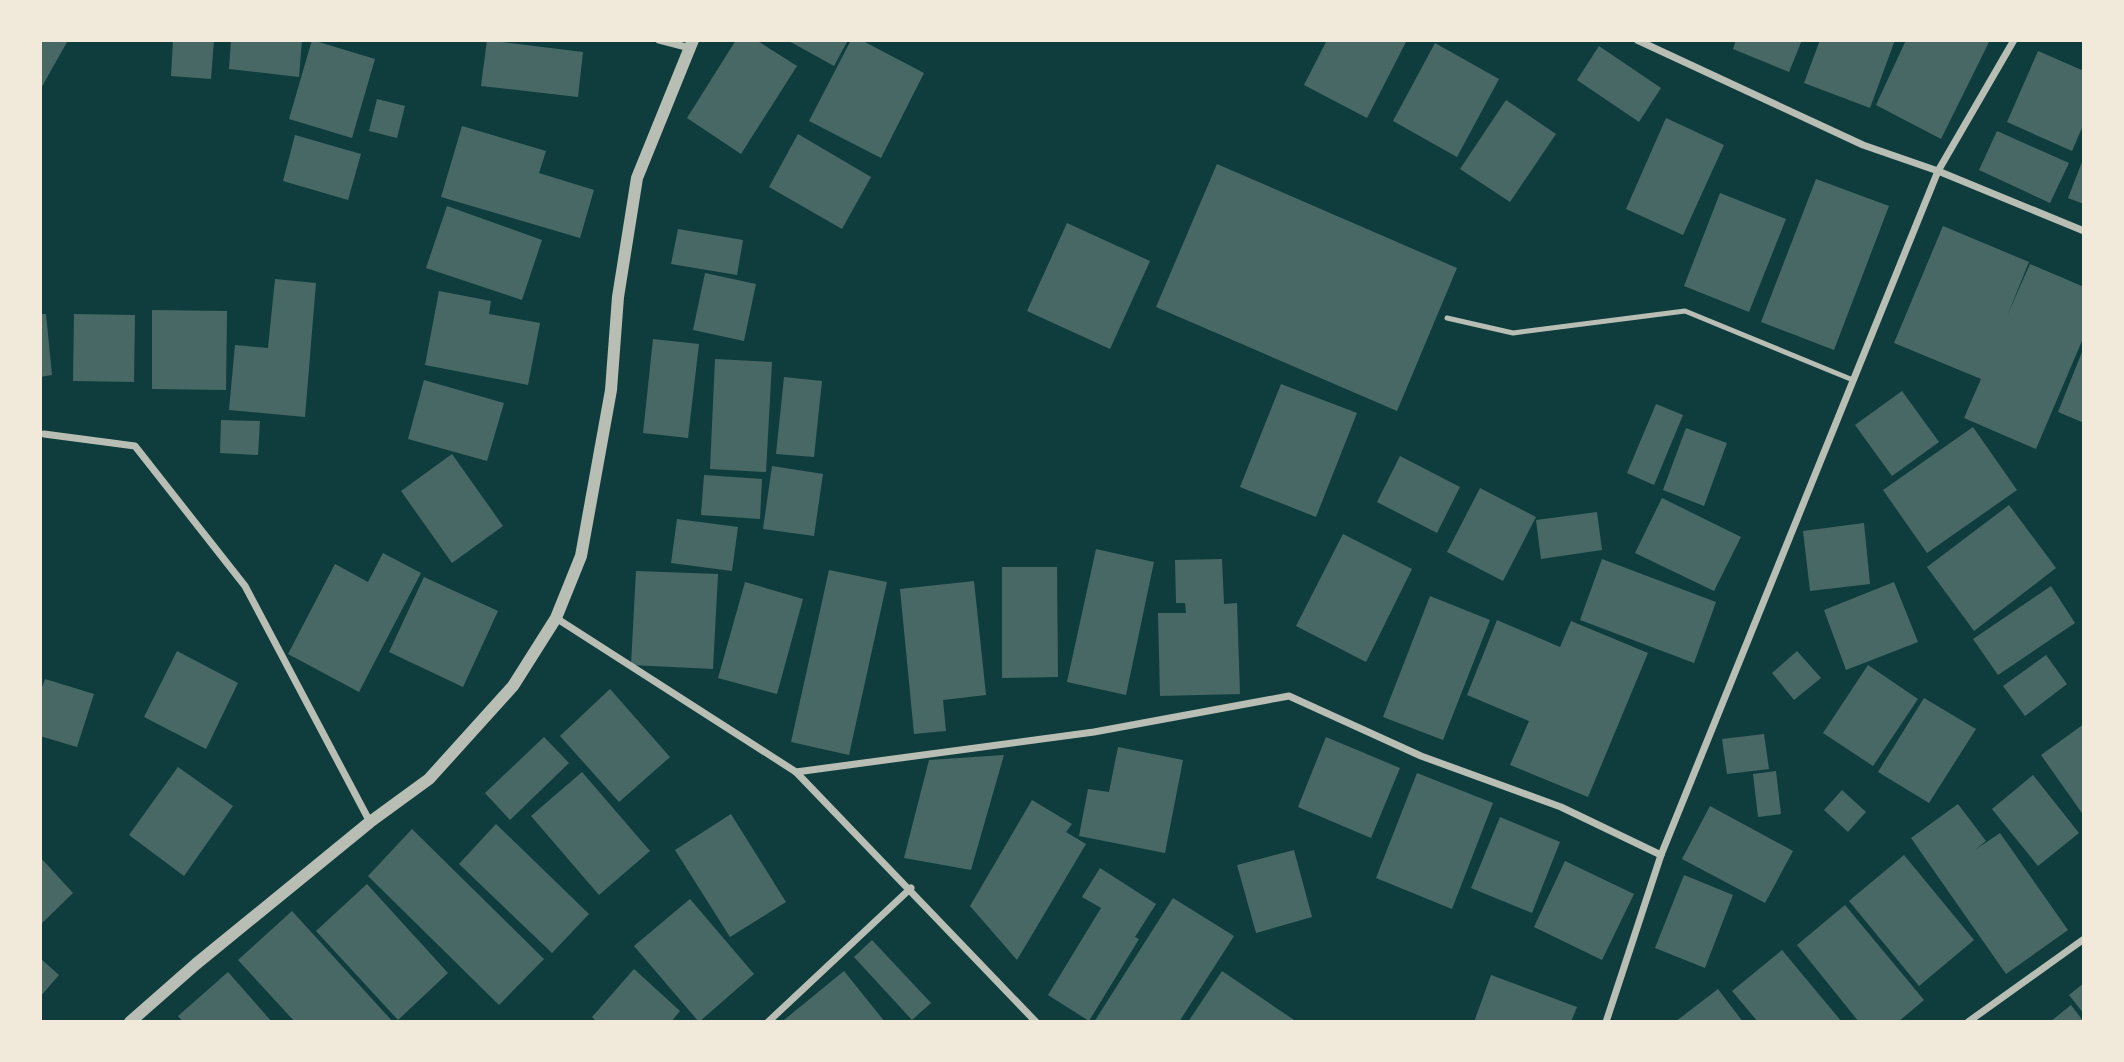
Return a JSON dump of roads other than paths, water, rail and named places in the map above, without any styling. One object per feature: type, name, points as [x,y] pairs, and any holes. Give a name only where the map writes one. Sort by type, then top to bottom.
[{"type":"street","points":[[130,1022],[196,964],[370,822],[429,779],[513,686],[556,618],[584,542],[611,390],[618,297],[637,178],[692,44],[659,40]]},
{"type":"street","points":[[1637,40],[1863,145],[1938,171],[2084,231]]},
{"type":"street","points":[[1606,1022],[1661,855],[1938,171],[2014,40]]},
{"type":"street","points":[[44,434],[135,446],[245,586],[370,822]]},
{"type":"street","points":[[556,618],[796,772],[911,888],[1036,1022]]},
{"type":"street","points":[[796,772],[1094,732],[1289,696],[1421,756],[1561,807],[1661,855]]},
{"type":"street","points":[[768,1022],[911,888]]},
{"type":"street","points":[[1968,1022],[2084,939]]},
{"type":"lane","points":[[1447,318],[1513,333],[1685,311],[1853,380]]}]
